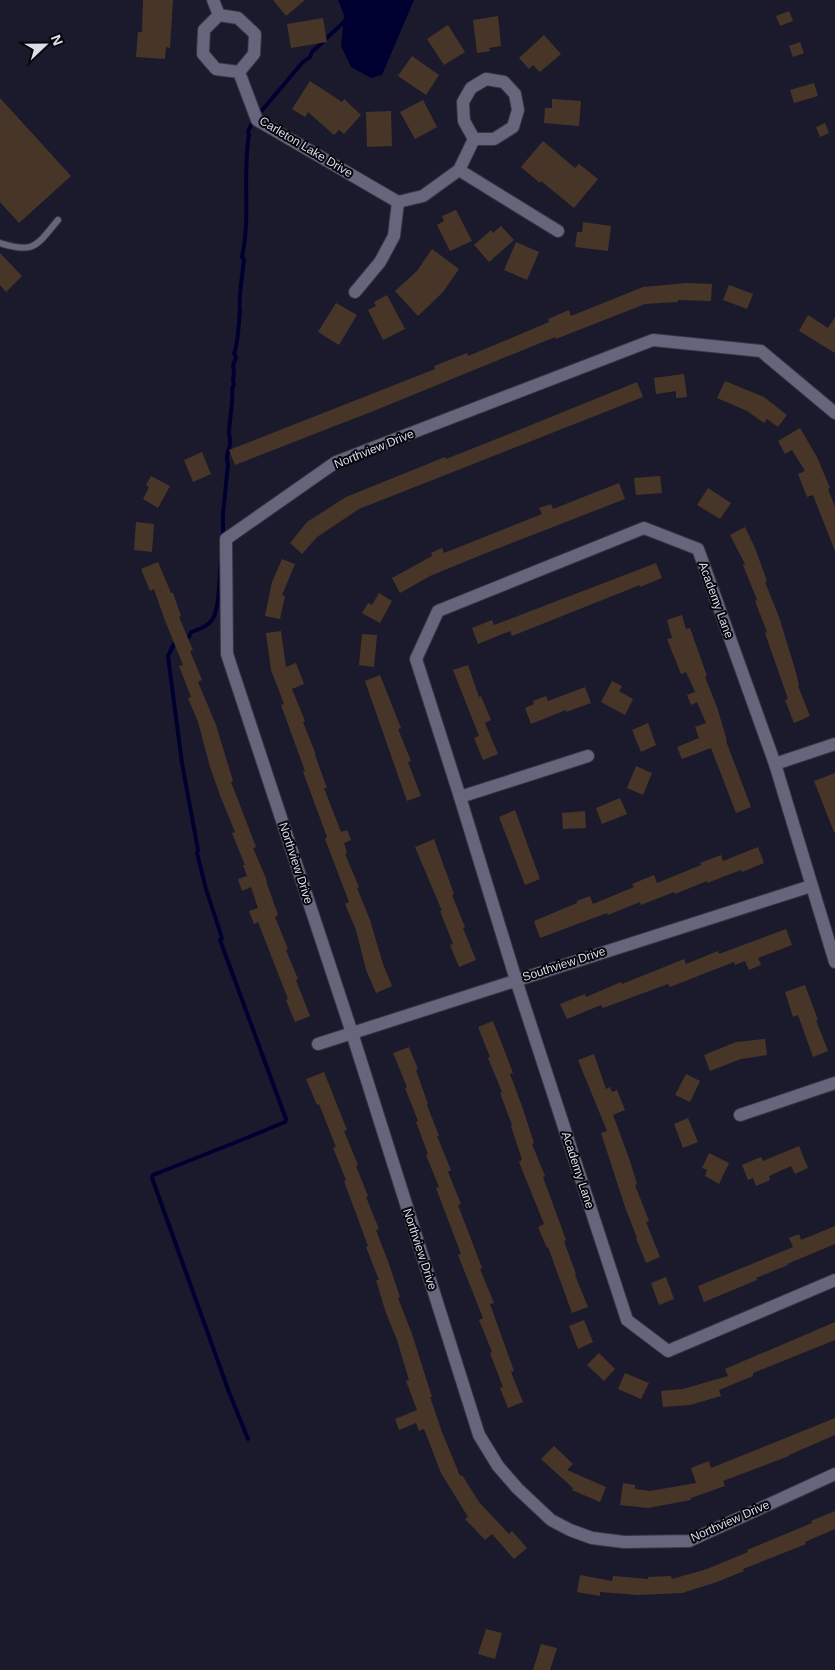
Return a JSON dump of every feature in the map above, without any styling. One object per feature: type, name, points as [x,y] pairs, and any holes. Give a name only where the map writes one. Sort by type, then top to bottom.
[{"type":"street","points":[[213,0],[219,15]]},
{"type":"street","points":[[219,15],[238,18],[255,34],[254,54],[238,72],[216,69],[203,54],[204,30],[219,15]]},
{"type":"street","name":"Carleton Lake Drive","points":[[238,72],[257,120],[398,202]]},
{"type":"street","points":[[486,79],[504,82],[515,94],[518,110],[514,127],[494,139],[474,140],[464,121],[463,102],[471,88],[486,79]]},
{"type":"street","points":[[355,292],[380,262],[394,236],[398,202],[423,196],[459,170],[474,140]]},
{"type":"street","points":[[459,170],[558,231]]},
{"type":"street","name":"Northview Drive","points":[[835,413],[761,351],[653,340],[336,462],[226,539],[228,654],[352,1033],[479,1435],[498,1466],[517,1488],[551,1520],[570,1530],[592,1538],[624,1542],[689,1541],[835,1474]]},
{"type":"street","name":"Academy Lane","points":[[835,962],[775,764],[698,549],[644,528],[438,611],[416,659],[516,980],[627,1320],[668,1351],[835,1280]]},
{"type":"street","points":[[775,764],[835,744]]},
{"type":"street","points":[[460,797],[588,756]]},
{"type":"street","name":"Southview Drive","points":[[318,1044],[811,886]]},
{"type":"street","points":[[740,1114],[835,1083]]},
{"type":"lane","points":[[0,243],[23,249],[38,244],[58,220]]},
{"type":"shaded area","points":[[338,0],[414,0],[382,75],[371,78],[351,67],[341,46],[344,15]]},
{"type":"building","points":[[143,0],[173,0],[170,48],[166,47],[165,59],[136,57],[138,32],[142,32]]},
{"type":"building","points":[[273,0],[305,0],[286,16]]},
{"type":"building","points":[[789,11],[793,21],[780,26],[776,16]]},
{"type":"building","points":[[498,16],[501,46],[489,48],[490,51],[477,53],[473,20]]},
{"type":"building","points":[[323,18],[327,42],[291,48],[287,24]]},
{"type":"building","points":[[448,25],[465,52],[444,65],[427,39]]},
{"type":"building","points":[[544,35],[561,54],[540,72],[533,65],[529,69],[519,58]]},
{"type":"building","points":[[800,42],[804,53],[793,57],[789,46]]},
{"type":"building","points":[[412,56],[439,75],[426,95],[398,76]]},
{"type":"building","points":[[310,81],[342,102],[344,99],[361,115],[344,134],[339,130],[334,135],[308,112],[305,117],[292,109]]},
{"type":"building","points":[[814,83],[818,96],[794,103],[790,90]]},
{"type":"building","points":[[0,98],[71,176],[19,223],[0,202]]},
{"type":"building","points":[[552,99],[581,101],[579,126],[544,123],[545,108],[552,108]]},
{"type":"building","points":[[423,100],[437,127],[415,139],[400,112]]},
{"type":"building","points":[[391,111],[392,146],[367,147],[366,112]]},
{"type":"building","points":[[825,123],[829,133],[820,137],[816,127]]},
{"type":"building","points":[[543,141],[575,168],[579,164],[598,179],[574,208],[521,167]]},
{"type":"building","points":[[456,210],[472,241],[450,251],[437,225],[444,221],[442,216]]},
{"type":"building","points":[[583,222],[611,226],[608,251],[575,247],[577,232],[582,232]]},
{"type":"building","points":[[501,226],[514,240],[489,262],[474,245],[491,230],[493,233]]},
{"type":"building","points":[[516,242],[539,252],[527,280],[504,270]]},
{"type":"building","points":[[432,249],[459,269],[443,292],[418,316],[395,291],[417,271]]},
{"type":"building","points":[[0,253],[22,276],[6,292],[0,285]]},
{"type":"building","points":[[687,283],[712,284],[711,301],[678,300],[678,302],[645,304],[556,339],[555,337],[235,465],[229,450],[435,369],[434,366],[467,353],[468,356],[549,322],[548,319],[569,310],[571,316],[643,287]]},
{"type":"building","points":[[729,285],[753,294],[747,309],[723,300]]},
{"type":"building","points":[[387,295],[405,329],[383,340],[368,310],[376,306],[374,302]]},
{"type":"building","points":[[336,303],[357,315],[339,345],[318,332]]},
{"type":"building","points":[[808,315],[828,328],[835,317],[835,353],[799,331]]},
{"type":"building","points":[[684,374],[687,397],[676,398],[676,391],[656,394],[654,378]]},
{"type":"building","points":[[725,381],[764,397],[787,415],[778,427],[767,419],[764,423],[747,411],[717,398]]},
{"type":"building","points":[[637,382],[643,397],[359,509],[317,537],[302,554],[290,543],[307,522],[346,497]]},
{"type":"building","points":[[800,428],[817,457],[830,488],[828,489],[835,507],[835,551],[813,495],[807,497],[798,474],[805,471],[792,450],[785,454],[778,441]]},
{"type":"building","points":[[202,452],[211,474],[193,482],[184,460]]},
{"type":"building","points":[[151,476],[170,486],[158,508],[143,499],[149,487],[146,485]]},
{"type":"building","points":[[660,476],[662,493],[636,495],[634,478]]},
{"type":"building","points":[[619,483],[625,499],[430,576],[400,593],[392,578],[432,556],[431,553],[442,548],[444,553],[542,514],[539,508],[551,504],[553,509]]},
{"type":"building","points":[[708,488],[731,503],[720,519],[697,505]]},
{"type":"building","points":[[136,522],[154,524],[152,552],[134,550]]},
{"type":"building","points":[[745,527],[767,581],[765,582],[779,617],[795,669],[798,686],[810,716],[794,723],[785,700],[788,699],[765,633],[767,632],[755,601],[757,600],[743,565],[745,564],[730,535]]},
{"type":"building","points":[[282,559],[295,564],[282,595],[285,596],[280,619],[265,616],[272,582]]},
{"type":"building","points":[[158,562],[171,593],[173,593],[181,616],[179,617],[193,650],[190,651],[202,680],[198,682],[216,725],[233,781],[231,782],[256,847],[253,848],[267,881],[278,915],[275,917],[288,949],[286,950],[310,1016],[295,1022],[258,922],[254,924],[249,911],[258,908],[251,887],[242,891],[238,879],[247,876],[243,865],[245,865],[232,833],[235,832],[210,767],[198,722],[188,698],[191,697],[179,666],[183,665],[154,589],[150,591],[141,569]]},
{"type":"building","points":[[656,563],[662,578],[512,636],[510,631],[478,644],[472,628],[492,620],[494,625]]},
{"type":"building","points":[[379,593],[392,601],[380,623],[362,613],[368,603],[372,605]]},
{"type":"building","points":[[682,615],[686,629],[690,628],[707,676],[705,677],[717,707],[726,741],[751,807],[736,813],[711,748],[682,759],[677,747],[699,738],[695,727],[706,723],[697,702],[691,705],[687,695],[695,692],[686,672],[681,674],[667,639],[672,638],[667,620]]},
{"type":"building","points":[[281,631],[286,667],[296,663],[304,684],[292,689],[305,721],[303,722],[327,788],[324,788],[341,832],[347,830],[351,840],[344,843],[347,853],[345,854],[359,887],[357,888],[392,986],[376,993],[366,970],[356,930],[345,904],[349,902],[325,839],[327,837],[303,772],[305,771],[281,705],[284,704],[271,670],[266,633]]},
{"type":"building","points":[[362,634],[377,635],[374,667],[359,665]]},
{"type":"building","points":[[468,665],[479,697],[481,696],[491,720],[485,723],[498,754],[483,760],[474,738],[479,736],[453,670]]},
{"type":"building","points":[[380,675],[401,728],[398,729],[411,761],[408,762],[421,796],[407,801],[365,681]]},
{"type":"building","points":[[612,681],[622,686],[619,691],[633,699],[625,715],[601,702]]},
{"type":"building","points":[[585,687],[591,703],[566,712],[566,710],[531,724],[525,708],[534,704],[533,701],[546,696],[548,701]]},
{"type":"building","points":[[648,723],[656,745],[641,752],[632,730]]},
{"type":"building","points":[[636,766],[652,773],[643,795],[627,788]]},
{"type":"building","points":[[835,773],[835,832],[834,832],[814,781]]},
{"type":"building","points":[[620,798],[627,814],[602,824],[596,808]]},
{"type":"building","points":[[515,810],[540,879],[525,885],[499,817]]},
{"type":"building","points":[[585,811],[586,828],[563,829],[562,813]]},
{"type":"building","points":[[434,839],[454,894],[452,895],[465,927],[463,928],[476,960],[459,967],[450,945],[453,944],[440,911],[442,911],[415,847]]},
{"type":"building","points":[[758,847],[764,863],[707,883],[707,881],[675,894],[674,892],[641,905],[640,902],[608,915],[607,913],[540,938],[534,921],[577,903],[577,901],[590,896],[593,904],[634,887],[632,884],[654,875],[657,883],[721,855],[723,861]]},
{"type":"building","points":[[786,929],[792,945],[758,958],[761,965],[749,970],[745,961],[735,965],[734,962],[670,987],[668,984],[603,1008],[601,1005],[567,1019],[560,1004],[585,994],[586,997],[621,982],[622,984],[684,959],[686,964],[718,951],[719,954]]},
{"type":"building","points":[[805,985],[828,1051],[813,1057],[798,1015],[793,1017],[785,992]]},
{"type":"building","points":[[493,1021],[513,1073],[510,1074],[534,1143],[532,1144],[545,1176],[543,1177],[566,1240],[564,1241],[575,1275],[588,1307],[572,1313],[548,1247],[538,1227],[544,1224],[519,1162],[522,1160],[500,1093],[502,1092],[478,1027]]},
{"type":"building","points":[[765,1039],[767,1055],[741,1059],[710,1071],[704,1055],[736,1042]]},
{"type":"building","points":[[409,1047],[418,1069],[416,1070],[439,1136],[437,1136],[451,1170],[448,1172],[461,1204],[458,1205],[494,1303],[490,1304],[514,1371],[511,1372],[523,1402],[508,1408],[500,1388],[503,1387],[490,1353],[492,1352],[479,1320],[483,1318],[458,1255],[461,1254],[436,1188],[439,1187],[426,1155],[428,1154],[416,1122],[418,1121],[393,1053]]},
{"type":"building","points":[[594,1054],[606,1089],[610,1087],[612,1092],[617,1090],[625,1110],[613,1115],[630,1161],[637,1184],[635,1185],[649,1221],[646,1222],[660,1257],[646,1263],[625,1207],[601,1133],[607,1131],[578,1060]]},
{"type":"building","points":[[324,1072],[347,1130],[344,1131],[358,1165],[356,1166],[368,1196],[366,1197],[379,1229],[376,1230],[400,1297],[398,1298],[412,1334],[442,1432],[460,1476],[462,1475],[479,1502],[509,1534],[512,1531],[527,1548],[514,1559],[492,1534],[485,1540],[465,1519],[468,1517],[441,1473],[424,1429],[419,1431],[416,1423],[399,1430],[395,1419],[417,1410],[406,1381],[409,1380],[397,1340],[376,1280],[379,1280],[344,1181],[346,1180],[333,1148],[336,1147],[319,1104],[317,1105],[306,1079]]},
{"type":"building","points":[[686,1074],[700,1081],[690,1102],[675,1095]]},
{"type":"building","points":[[688,1118],[698,1142],[683,1148],[674,1124]]},
{"type":"building","points":[[799,1146],[808,1168],[795,1174],[791,1166],[769,1176],[770,1180],[756,1186],[753,1178],[748,1180],[742,1165],[761,1157],[763,1161]]},
{"type":"building","points":[[709,1153],[729,1163],[719,1184],[705,1176],[707,1170],[702,1168]]},
{"type":"building","points":[[835,1226],[835,1244],[704,1302],[698,1286],[793,1247],[789,1238],[799,1234],[801,1240]]},
{"type":"building","points":[[666,1277],[674,1299],[659,1305],[651,1283]]},
{"type":"building","points":[[584,1320],[593,1342],[578,1349],[569,1326]]},
{"type":"building","points":[[835,1322],[835,1340],[753,1373],[753,1376],[719,1390],[721,1396],[690,1405],[663,1407],[661,1391],[683,1389],[728,1376],[725,1369]]},
{"type":"building","points":[[599,1353],[615,1369],[604,1381],[587,1365]]},
{"type":"building","points":[[625,1373],[649,1383],[641,1399],[618,1389]]},
{"type":"building","points":[[835,1418],[835,1435],[789,1456],[723,1481],[725,1486],[691,1498],[691,1500],[648,1508],[620,1505],[623,1483],[635,1485],[635,1489],[650,1491],[696,1483],[691,1468],[709,1461],[711,1468]]},
{"type":"building","points":[[554,1446],[573,1464],[567,1470],[606,1487],[600,1502],[572,1490],[573,1488],[541,1459]]},
{"type":"building","points":[[835,1511],[835,1529],[805,1542],[806,1544],[743,1569],[744,1571],[682,1593],[638,1595],[600,1592],[600,1596],[577,1592],[580,1575],[612,1581],[613,1576],[648,1579],[648,1577],[671,1576],[672,1579],[707,1569]]},
{"type":"building","points":[[486,1629],[502,1633],[495,1659],[478,1654]]},
{"type":"building","points":[[541,1644],[557,1648],[550,1670],[533,1670]]},
{"type":"waterway","points":[[258,115],[302,63],[310,57],[312,52],[346,20]]},
{"type":"waterway","points":[[223,538],[227,458],[230,444],[229,429],[234,384],[233,366],[236,357],[234,353],[238,333],[244,260],[242,257],[246,227],[248,132],[253,120]]},
{"type":"waterway","points":[[185,639],[189,637],[191,632],[203,628],[215,615],[221,562]]},
{"type":"waterway","points":[[179,642],[174,644],[168,656],[182,763],[197,853],[206,889],[222,938],[220,940],[286,1119],[285,1122],[153,1175],[152,1178],[229,1392],[248,1439]]}]
